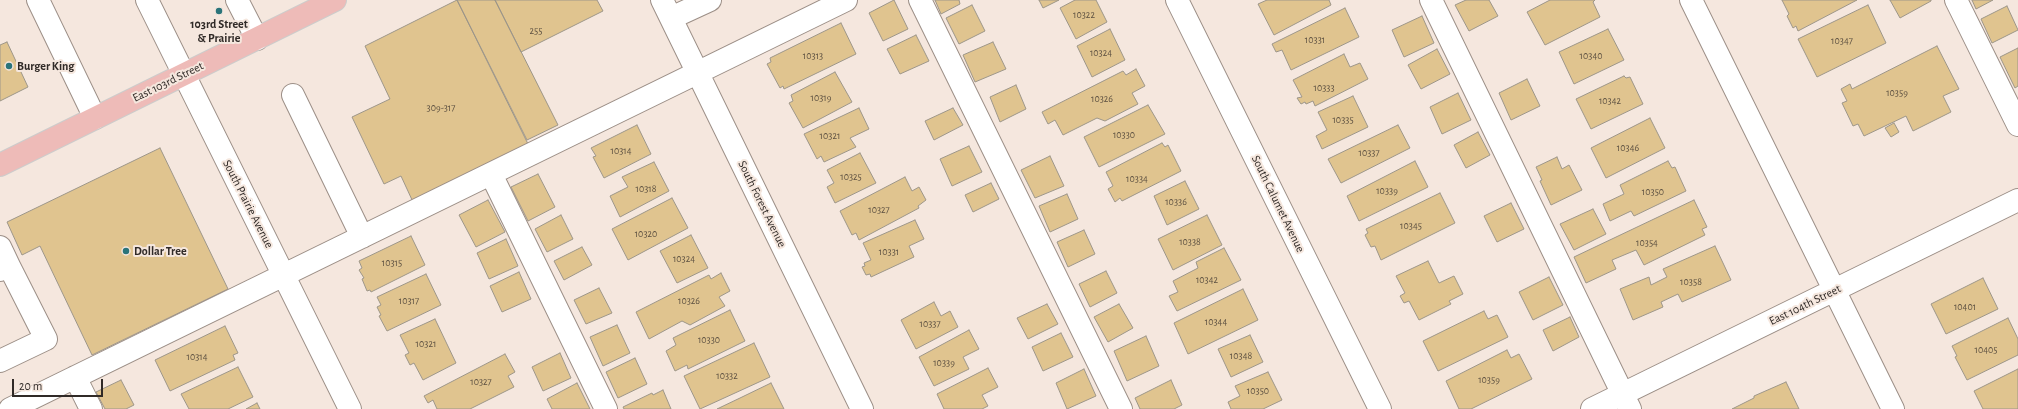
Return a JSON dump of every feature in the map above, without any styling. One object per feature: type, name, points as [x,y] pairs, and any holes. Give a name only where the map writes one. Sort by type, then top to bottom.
[{"type":"main road","name":"East 103rd Street","points":[[0,165],[335,0]]},
{"type":"street","points":[[38,0],[95,118]]},
{"type":"street","name":"South Prairie Avenue","points":[[147,0],[350,409]]},
{"type":"street","points":[[237,0],[257,39]]},
{"type":"street","points":[[667,9],[710,0]]},
{"type":"street","points":[[10,409],[846,0]]},
{"type":"street","points":[[920,0],[1121,409]]},
{"type":"street","name":"South Calumet Avenue","points":[[1177,0],[1380,409]]},
{"type":"street","points":[[1431,0],[1626,401]]},
{"type":"street","points":[[1691,0],[1892,409]]},
{"type":"street","points":[[1956,0],[2018,125]]},
{"type":"street","name":"South Forest Avenue","points":[[667,9],[862,409]]},
{"type":"street","points":[[293,95],[362,237]]},
{"type":"street","points":[[491,174],[606,409]]},
{"type":"street","name":"East 104th Street","points":[[1592,409],[1626,401],[1834,290],[2018,200]]},
{"type":"street","points":[[0,361],[46,339],[3,261]]},
{"type":"street","points":[[75,377],[91,409]]},
{"type":"building","points":[[457,0],[529,146],[413,202],[401,176],[384,184],[352,117],[390,99],[365,46]]},
{"type":"building","points":[[457,0],[495,0],[558,125],[527,140]]},
{"type":"building","points":[[495,0],[597,0],[603,11],[521,52]]},
{"type":"building","points":[[894,0],[908,29],[883,41],[869,13]]},
{"type":"building","points":[[935,0],[959,0],[960,4],[941,14]]},
{"type":"building","points":[[1039,0],[1059,0],[1043,8]]},
{"type":"building","points":[[1075,0],[1096,0],[1107,22],[1076,39],[1060,8]]},
{"type":"building","points":[[1267,0],[1329,0],[1331,5],[1274,35],[1258,4]]},
{"type":"building","points":[[1466,0],[1489,0],[1498,16],[1469,31],[1455,5]]},
{"type":"building","points":[[1550,0],[1595,0],[1593,2],[1600,17],[1545,45],[1527,12]]},
{"type":"building","points":[[1782,0],[1857,0],[1798,31],[1796,26],[1793,28],[1787,16],[1789,14]]},
{"type":"building","points":[[1890,0],[1931,0],[1931,1],[1900,18]]},
{"type":"building","points":[[1972,0],[1993,0],[1976,9]]},
{"type":"building","points":[[972,5],[985,31],[959,44],[946,18]]},
{"type":"building","points":[[1868,5],[1886,43],[1817,77],[1798,39]]},
{"type":"building","points":[[2007,6],[2018,30],[1992,43],[1981,19]]},
{"type":"building","points":[[1345,8],[1359,37],[1291,70],[1282,50],[1276,52],[1272,44]]},
{"type":"building","points":[[1422,16],[1434,43],[1404,57],[1392,30]]},
{"type":"building","points":[[841,23],[856,54],[784,89],[783,86],[780,88],[767,64],[771,62],[770,58]]},
{"type":"building","points":[[1110,29],[1125,60],[1092,77],[1077,46]]},
{"type":"building","points":[[1608,29],[1624,60],[1574,84],[1559,52]]},
{"type":"building","points":[[916,35],[929,61],[900,74],[887,49]]},
{"type":"building","name":"Burger King","points":[[7,42],[28,87],[0,101],[0,45]]},
{"type":"building","points":[[993,42],[1006,69],[975,82],[963,55]]},
{"type":"building","points":[[1937,46],[1959,89],[1943,96],[1951,112],[1913,131],[1906,116],[1864,136],[1858,124],[1853,126],[1842,103],[1847,101],[1841,89],[1850,84],[1852,89]]},
{"type":"building","points":[[2018,48],[2018,86],[2015,88],[2000,57]]},
{"type":"building","points":[[1437,49],[1450,74],[1421,89],[1408,65]]},
{"type":"building","points":[[1344,54],[1350,67],[1360,63],[1368,79],[1315,106],[1313,101],[1306,104],[1305,102],[1301,104],[1297,98],[1302,97],[1293,80]]},
{"type":"building","points":[[1136,69],[1145,86],[1132,93],[1138,104],[1105,121],[1097,118],[1063,135],[1055,120],[1048,124],[1042,112],[1123,71],[1126,75]]},
{"type":"building","points":[[835,72],[852,102],[803,128],[789,103],[793,101],[791,95]]},
{"type":"building","points":[[1624,76],[1626,78],[1630,77],[1643,104],[1591,129],[1576,99]]},
{"type":"building","points":[[1527,79],[1540,106],[1511,120],[1499,93]]},
{"type":"building","points":[[1016,85],[1026,109],[1000,122],[990,97]]},
{"type":"building","points":[[1458,93],[1471,120],[1442,134],[1430,107]]},
{"type":"building","points":[[1353,96],[1368,127],[1322,149],[1316,136],[1327,130],[1318,112]]},
{"type":"building","points":[[1148,105],[1165,134],[1099,167],[1084,137]]},
{"type":"building","points":[[859,108],[869,129],[850,138],[856,147],[824,162],[821,156],[817,159],[804,134]]},
{"type":"building","points":[[953,108],[963,125],[934,140],[925,121]]},
{"type":"building","points":[[1650,118],[1665,148],[1606,178],[1591,148]]},
{"type":"building","points":[[1894,123],[1899,132],[1891,137],[1885,128]]},
{"type":"building","points":[[637,125],[651,154],[604,178],[593,157],[596,156],[591,148]]},
{"type":"building","points":[[1398,125],[1410,148],[1341,183],[1328,159]]},
{"type":"building","points":[[1478,132],[1490,155],[1466,168],[1454,145]]},
{"type":"building","points":[[1162,143],[1165,147],[1168,145],[1181,171],[1122,201],[1120,198],[1115,202],[1108,189],[1113,186],[1106,172]]},
{"type":"building","points":[[969,146],[982,172],[952,186],[940,159]]},
{"type":"building","name":"Dollar Tree","points":[[160,148],[228,289],[92,355],[40,246],[22,255],[7,222]]},
{"type":"building","points":[[860,153],[876,183],[835,203],[827,187],[834,183],[827,170]]},
{"type":"building","points":[[1050,156],[1064,186],[1035,198],[1021,170]]},
{"type":"building","points":[[1557,157],[1562,169],[1569,165],[1582,190],[1551,205],[1540,181],[1542,180],[1536,167]]},
{"type":"building","points":[[1415,161],[1428,187],[1359,221],[1347,196]]},
{"type":"building","points":[[1668,161],[1672,168],[1675,167],[1686,191],[1634,216],[1631,211],[1610,221],[1603,204],[1624,194],[1620,185]]},
{"type":"building","points":[[654,162],[669,191],[620,217],[610,196],[628,187],[622,177]]},
{"type":"building","points":[[538,174],[555,207],[528,221],[511,187]]},
{"type":"building","points":[[905,177],[912,191],[919,187],[926,200],[918,206],[919,208],[859,240],[856,233],[852,235],[840,211]]},
{"type":"building","points":[[1185,181],[1199,209],[1167,225],[1154,196]]},
{"type":"building","points":[[991,183],[999,199],[973,212],[965,195]]},
{"type":"building","points":[[1440,193],[1455,223],[1381,260],[1375,246],[1371,247],[1365,235],[1368,233],[1366,229]]},
{"type":"building","points":[[1067,194],[1078,219],[1050,232],[1039,206]]},
{"type":"building","points":[[672,198],[688,228],[628,260],[612,229]]},
{"type":"building","points":[[488,200],[505,232],[476,247],[459,215]]},
{"type":"building","points":[[1694,200],[1707,227],[1702,229],[1705,235],[1644,265],[1636,250],[1612,260],[1616,269],[1586,283],[1574,257]]},
{"type":"building","points":[[1511,203],[1524,229],[1497,242],[1484,216]]},
{"type":"building","points":[[1593,209],[1606,234],[1574,250],[1560,224]]},
{"type":"building","points":[[561,215],[573,239],[547,252],[535,229]]},
{"type":"building","points":[[1207,215],[1222,245],[1173,270],[1158,239]]},
{"type":"building","points":[[915,220],[924,239],[909,246],[914,257],[871,277],[870,274],[866,275],[862,267],[865,266],[864,263],[871,260],[863,243]]},
{"type":"building","points":[[1084,230],[1095,254],[1068,267],[1057,242]]},
{"type":"building","points":[[691,235],[708,268],[677,283],[660,251]]},
{"type":"building","points":[[411,236],[425,265],[371,292],[370,290],[367,291],[362,279],[364,278],[359,270],[362,268],[359,261]]},
{"type":"building","points":[[506,239],[518,266],[489,279],[477,253]]},
{"type":"building","points":[[1715,246],[1731,280],[1682,302],[1678,294],[1661,302],[1663,307],[1633,320],[1620,289],[1649,277],[1651,285],[1667,277],[1663,269]]},
{"type":"building","points":[[582,247],[592,265],[564,280],[554,261]]},
{"type":"building","points":[[1224,248],[1241,280],[1177,311],[1169,296],[1178,292],[1173,281],[1198,268],[1196,262]]},
{"type":"building","points":[[1428,261],[1439,283],[1454,276],[1463,294],[1449,301],[1451,304],[1419,320],[1409,301],[1404,303],[1400,296],[1405,293],[1396,276]]},
{"type":"building","points":[[1106,271],[1117,293],[1090,307],[1079,284]]},
{"type":"building","points":[[519,272],[531,299],[502,312],[490,286]]},
{"type":"building","points":[[721,273],[730,291],[719,297],[725,306],[690,325],[682,321],[649,339],[636,312],[709,275],[711,279]]},
{"type":"building","points":[[426,274],[441,305],[387,331],[379,316],[381,315],[377,307],[381,305],[377,297]]},
{"type":"building","points":[[1549,277],[1563,305],[1533,320],[1519,292]]},
{"type":"building","points":[[1983,278],[1998,309],[1946,334],[1931,304]]},
{"type":"building","points":[[599,288],[612,313],[586,324],[574,300]]},
{"type":"building","points":[[1243,289],[1258,320],[1188,354],[1174,323]]},
{"type":"building","points":[[934,302],[941,316],[950,311],[958,327],[916,349],[901,320]]},
{"type":"building","points":[[1047,304],[1058,324],[1028,339],[1017,318]]},
{"type":"building","points":[[1119,304],[1133,328],[1108,342],[1094,317]]},
{"type":"building","points":[[730,310],[745,341],[688,369],[687,365],[675,371],[666,351],[676,345],[673,338]]},
{"type":"building","points":[[1484,311],[1488,319],[1497,315],[1508,337],[1438,371],[1423,341]]},
{"type":"building","points":[[1570,317],[1579,337],[1553,351],[1543,330]]},
{"type":"building","points":[[2008,318],[2018,339],[2018,355],[1967,380],[1955,357],[1957,356],[1952,346]]},
{"type":"building","points":[[435,319],[456,363],[423,380],[414,363],[410,365],[405,355],[409,353],[400,335]]},
{"type":"building","points":[[617,325],[630,353],[603,366],[590,337]]},
{"type":"building","points":[[225,326],[238,353],[233,355],[235,360],[170,391],[155,360]]},
{"type":"building","points":[[969,330],[979,349],[963,357],[969,369],[934,386],[919,357]]},
{"type":"building","points":[[1061,333],[1073,357],[1043,371],[1032,347]]},
{"type":"building","points":[[1250,335],[1263,362],[1231,377],[1218,349]]},
{"type":"building","points":[[1146,336],[1159,366],[1127,381],[1114,351]]},
{"type":"building","points":[[754,343],[770,377],[700,409],[684,376]]},
{"type":"building","points":[[1507,350],[1511,358],[1519,354],[1532,379],[1471,409],[1459,409],[1446,381]]},
{"type":"building","points":[[560,353],[571,378],[543,391],[532,367]]},
{"type":"building","points":[[505,354],[515,372],[508,376],[514,387],[470,409],[437,409],[433,400],[428,403],[424,396]]},
{"type":"building","points":[[635,358],[647,384],[618,398],[606,372]]},
{"type":"building","points":[[238,367],[253,397],[228,409],[189,409],[181,394]]},
{"type":"building","points":[[988,368],[998,387],[982,395],[988,406],[982,409],[944,409],[937,394]]},
{"type":"building","points":[[1084,369],[1096,396],[1067,409],[1056,383]]},
{"type":"building","points":[[2018,369],[2018,409],[1983,409],[1974,391]]},
{"type":"building","points":[[1268,372],[1282,400],[1263,409],[1231,409],[1228,402],[1240,396],[1235,386]]},
{"type":"building","points":[[121,380],[134,405],[126,409],[105,409],[96,392]]},
{"type":"building","points":[[1171,380],[1182,405],[1174,409],[1140,409],[1135,398]]},
{"type":"building","points":[[1786,382],[1799,409],[1732,409],[1754,398],[1754,396]]},
{"type":"building","points":[[577,383],[590,409],[552,409],[547,399]]},
{"type":"building","points":[[771,383],[784,409],[717,409],[740,398]]},
{"type":"building","points":[[663,390],[671,409],[624,409],[623,407],[652,393],[653,395]]},
{"type":"building","points":[[257,403],[260,409],[246,409]]},
{"type":"place","name":"103rd Street & Prairie","points":[[219,11]]},
{"type":"place","name":"Burger King","points":[[9,66]]},
{"type":"place","name":"Dollar Tree","points":[[126,251]]}]
